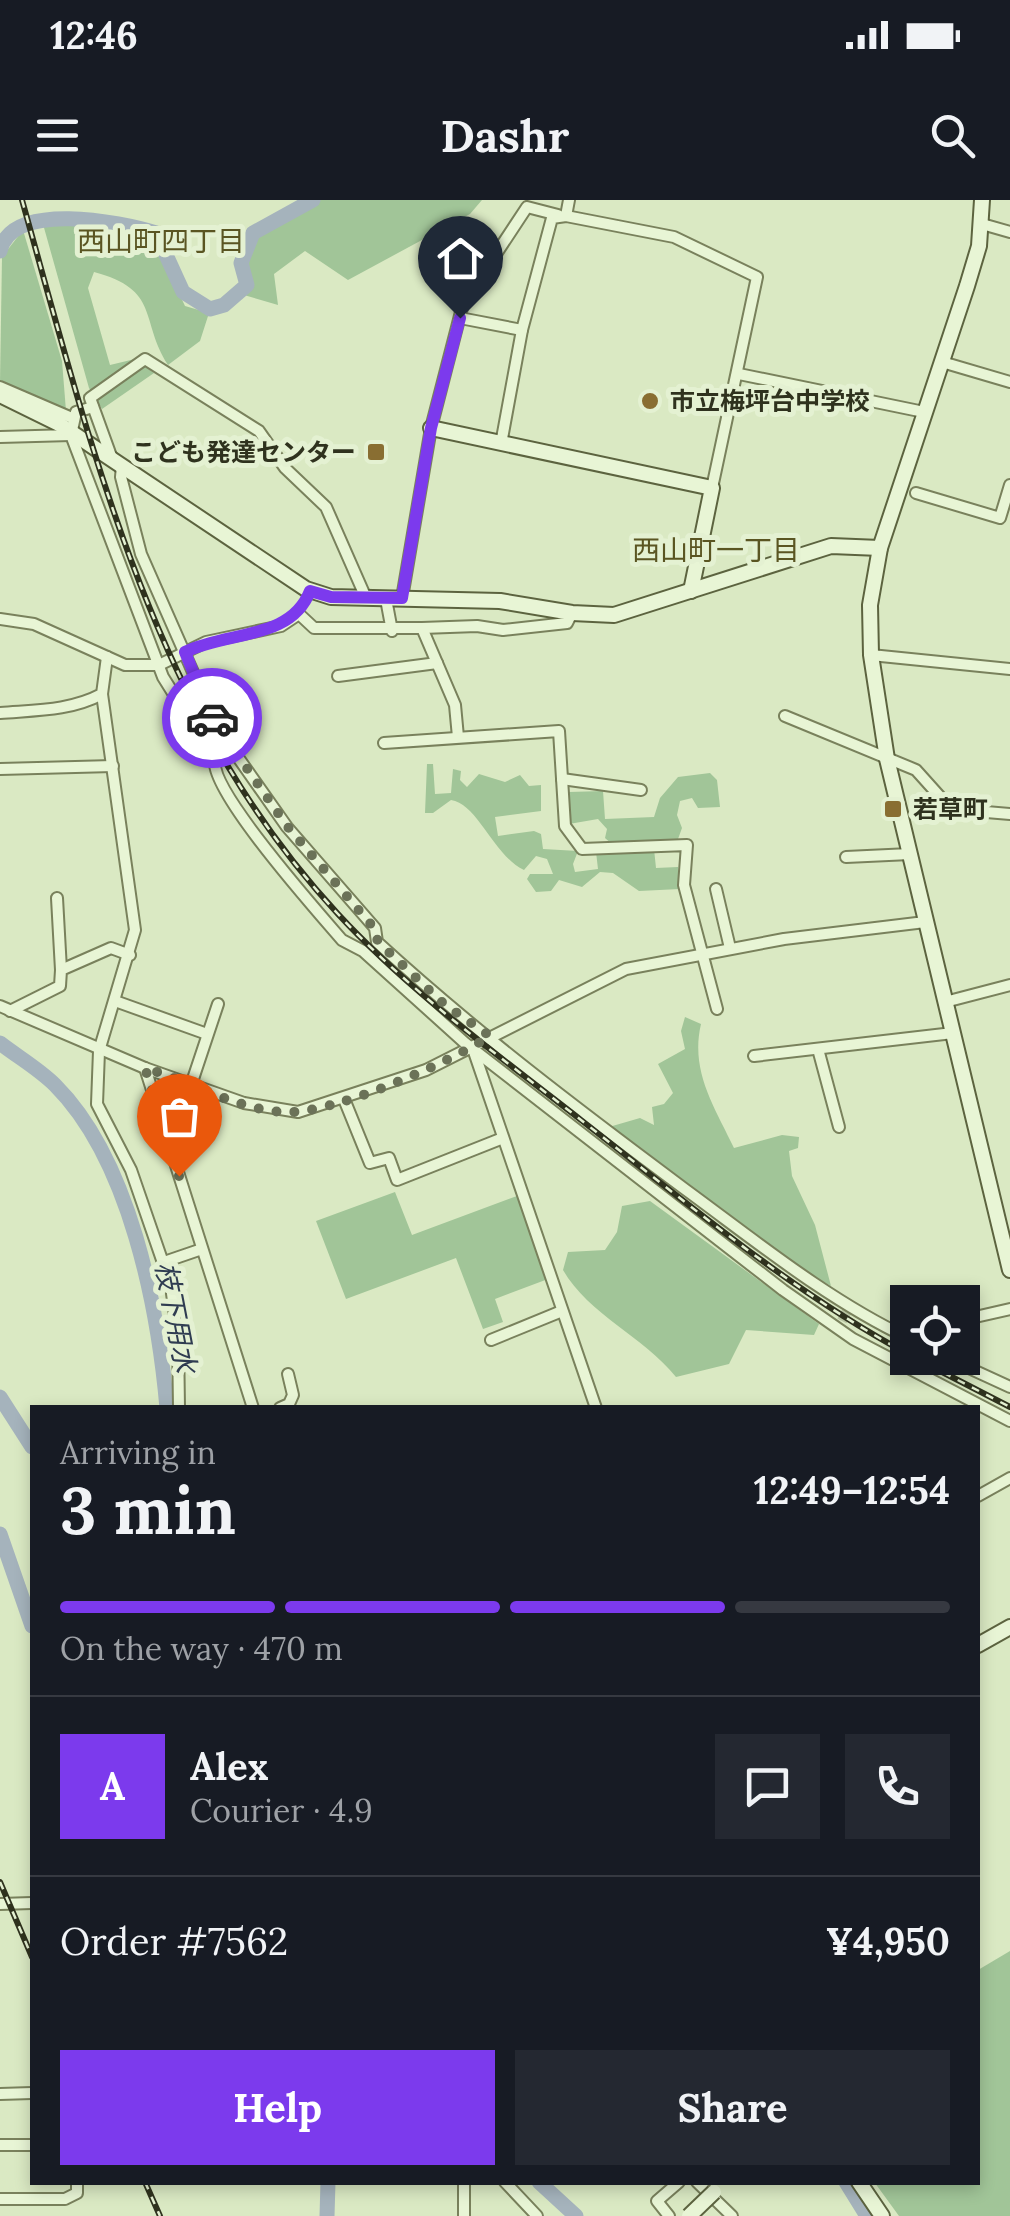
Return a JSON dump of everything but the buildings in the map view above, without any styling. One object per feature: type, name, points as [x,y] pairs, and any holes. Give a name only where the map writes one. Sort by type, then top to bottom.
[{"type":"street","points":[[501,444],[522,330],[550,221],[563,216],[569,200]]},
{"type":"street","points":[[982,200],[982,224],[942,362],[880,548],[870,605],[871,656],[887,758],[1010,1270]]},
{"type":"street","points":[[392,631],[394,598],[463,304],[527,207],[674,237],[757,277],[691,591]]},
{"type":"street","points":[[982,224],[1010,232]]},
{"type":"street","points":[[460,318],[522,330]]},
{"type":"street","points":[[366,598],[326,506],[285,468],[252,425],[145,360],[90,398],[116,461],[140,554],[185,652],[202,700],[232,751],[287,826],[374,928],[378,942],[444,1004],[801,1275],[844,1316],[890,1331]]},
{"type":"street","points":[[942,362],[1010,382]]},
{"type":"street","points":[[739,374],[924,412]]},
{"type":"street","points":[[0,387],[71,428],[310,591],[366,598],[500,601],[572,613],[614,614],[831,546],[880,548]]},
{"type":"street","points":[[0,395],[71,428]]},
{"type":"street","points":[[93,407],[76,412],[71,428],[159,665],[216,760],[214,770],[238,810],[342,940],[363,951],[472,1048],[844,1316],[975,1405]]},
{"type":"street","points":[[0,437],[71,428]]},
{"type":"street","points":[[431,428],[712,488]]},
{"type":"street","points":[[916,493],[1000,518],[1010,484]]},
{"type":"street","points":[[0,619],[34,624],[125,664],[159,665],[206,642],[281,626],[299,614],[310,591]]},
{"type":"street","points":[[299,614],[314,628],[392,631],[535,629],[567,623],[572,613]]},
{"type":"street","points":[[422,628],[454,705],[458,736]]},
{"type":"street","points":[[871,656],[1010,670]]},
{"type":"street","points":[[108,657],[102,694],[135,927],[130,955],[99,1051],[97,1104],[131,1170],[164,1262],[178,1338],[179,1405]]},
{"type":"street","points":[[338,676],[437,663]]},
{"type":"street","points":[[0,713],[66,708],[102,694]]},
{"type":"street","points":[[786,716],[916,770],[951,810],[1010,814]]},
{"type":"street","points":[[384,743],[557,730],[565,826],[582,850],[686,845],[684,885],[717,1009]]},
{"type":"street","points":[[0,769],[112,766]]},
{"type":"street","points":[[562,779],[641,790]]},
{"type":"street","points":[[846,856],[910,854]]},
{"type":"street","points":[[716,889],[730,948]]},
{"type":"street","points":[[5,1008],[60,986],[57,898]]},
{"type":"street","points":[[5,1008],[145,1068],[282,1112],[312,1110],[472,1048],[626,969],[730,948],[925,922]]},
{"type":"street","points":[[61,970],[112,948],[130,955]]},
{"type":"street","points":[[944,1002],[1010,985]]},
{"type":"street","points":[[115,1001],[207,1034]]},
{"type":"street","points":[[192,1082],[218,1004]]},
{"type":"street","points":[[754,1056],[953,1032]]},
{"type":"street","points":[[472,1048],[595,1405]]},
{"type":"street","points":[[818,1049],[839,1127]]},
{"type":"street","points":[[145,1068],[252,1405]]},
{"type":"street","points":[[344,1098],[370,1163],[389,1158],[397,1180],[503,1138]]},
{"type":"street","points":[[164,1262],[202,1249]]},
{"type":"street","points":[[980,1316],[1010,1308]]},
{"type":"street","points":[[490,1340],[562,1311]]},
{"type":"street","points":[[980,1373],[1010,1387]]},
{"type":"street","points":[[287,1405],[294,1395],[288,1374]]},
{"type":"street","points":[[980,1408],[1010,1420]]},
{"type":"street","points":[[980,1495],[1010,1478]]},
{"type":"street","points":[[980,1644],[1010,1627]]},
{"type":"street","points":[[0,1904],[30,1903]]},
{"type":"street","points":[[0,2094],[30,2094]]},
{"type":"street","points":[[0,2145],[30,2145]]},
{"type":"street","points":[[0,2198],[65,2199],[77,2193],[77,2185]]},
{"type":"street","points":[[464,2185],[464,2216]]},
{"type":"street","points":[[508,2185],[537,2216]]},
{"type":"street","points":[[669,2216],[657,2201],[676,2185]]},
{"type":"street","points":[[700,2185],[729,2215]]},
{"type":"street","points":[[689,2216],[706,2210],[722,2185]]},
{"type":"street","points":[[861,2185],[882,2216]]},
{"type":"green space","points":[[305,200],[482,200],[470,214],[348,280],[305,251],[274,274],[278,305],[244,295],[241,248],[282,211]]},
{"type":"green space","points":[[41,217],[129,228],[155,243],[185,306],[209,313],[200,341],[168,365],[139,297],[115,279],[94,272],[88,288],[110,365],[135,359],[154,373],[102,409],[89,388]]},
{"type":"green space","points":[[23,230],[62,361],[66,411],[0,382],[2,257]]},
{"type":"green space","points":[[427,764],[433,764],[435,794],[451,793],[453,769],[461,771],[460,780],[467,787],[479,774],[505,782],[520,775],[529,786],[541,785],[541,811],[495,817],[498,836],[534,831],[541,834],[543,849],[578,851],[573,864],[575,872],[598,869],[596,852],[654,849],[656,868],[678,867],[680,889],[639,891],[613,873],[600,872],[582,887],[559,880],[551,891],[536,892],[527,879],[530,874],[553,874],[547,859],[536,856],[524,870],[503,853],[469,811],[451,800],[433,813],[425,813]]},
{"type":"green space","points":[[710,773],[717,780],[720,807],[698,808],[692,798],[680,801],[677,815],[682,828],[678,839],[613,845],[605,838],[607,829],[598,819],[569,824],[569,792],[603,791],[605,819],[654,817],[660,798],[678,777]]},
{"type":"green space","points":[[685,1017],[701,1024],[701,1073],[734,1148],[782,1135],[799,1137],[798,1148],[789,1151],[792,1176],[815,1225],[831,1286],[799,1268],[609,1127],[640,1118],[654,1125],[652,1107],[664,1104],[673,1093],[658,1064],[685,1049],[681,1031]]},
{"type":"green space","points":[[395,1192],[412,1235],[517,1196],[548,1279],[495,1299],[503,1322],[483,1329],[456,1258],[346,1299],[316,1221]]},
{"type":"green space","points":[[650,1201],[819,1324],[814,1335],[746,1330],[729,1364],[676,1377],[587,1300],[563,1270],[568,1252],[605,1250],[617,1232],[622,1206]]},
{"type":"green space","points":[[1010,1951],[1010,2216],[899,2216],[876,2185],[980,2185],[980,1969]]},
{"type":"waterway","name":"枝下用水","points":[[0,251],[9,235],[24,225],[45,220],[94,220],[156,233],[183,292],[210,309],[224,305],[247,285],[241,263],[253,233],[313,200]]},
{"type":"waterway","name":"枝下用水","points":[[0,1043],[55,1085],[81,1116],[103,1153],[136,1237],[156,1325],[167,1405]]},
{"type":"waterway","points":[[0,1397],[30,1444]]},
{"type":"waterway","points":[[0,1534],[30,1620]]},
{"type":"waterway","points":[[327,2216],[328,2185]]},
{"type":"waterway","points":[[542,2185],[576,2216]]},
{"type":"waterway","name":"枝下用水","points":[[848,2185],[867,2216]]},
{"type":"tunnel","points":[[842,1321],[847,1311]]},
{"type":"railway","points":[[22,200],[75,390],[138,578],[176,668],[221,754],[275,837],[366,943],[455,1022],[739,1244],[821,1302],[890,1344]]},
{"type":"railway","points":[[948,1375],[1010,1407]]},
{"type":"railway","points":[[0,1882],[30,1952]]},
{"type":"railway","points":[[146,2185],[160,2216]]},
{"type":"way so far","points":[[179,1176],[145,1068],[244,1103],[282,1112],[305,1112],[426,1070],[490,1036],[444,1004],[378,942],[374,928],[287,826],[212,718]]},
{"type":"place","name":"市立梅坪台中学校","points":[[650,401]]},
{"type":"place","name":"こども発達センター","points":[[376,452]]},
{"type":"place","name":"若草町","points":[[893,809]]},
{"type":"district","name":"西山町四丁目","points":[[161,241]]},
{"type":"district","name":"西山町一丁目","points":[[716,550]]},
{"type":"route","points":[[212,718],[185,652],[206,642],[288,623],[299,614],[310,591],[331,597],[402,598],[431,428],[460,318]]}]
